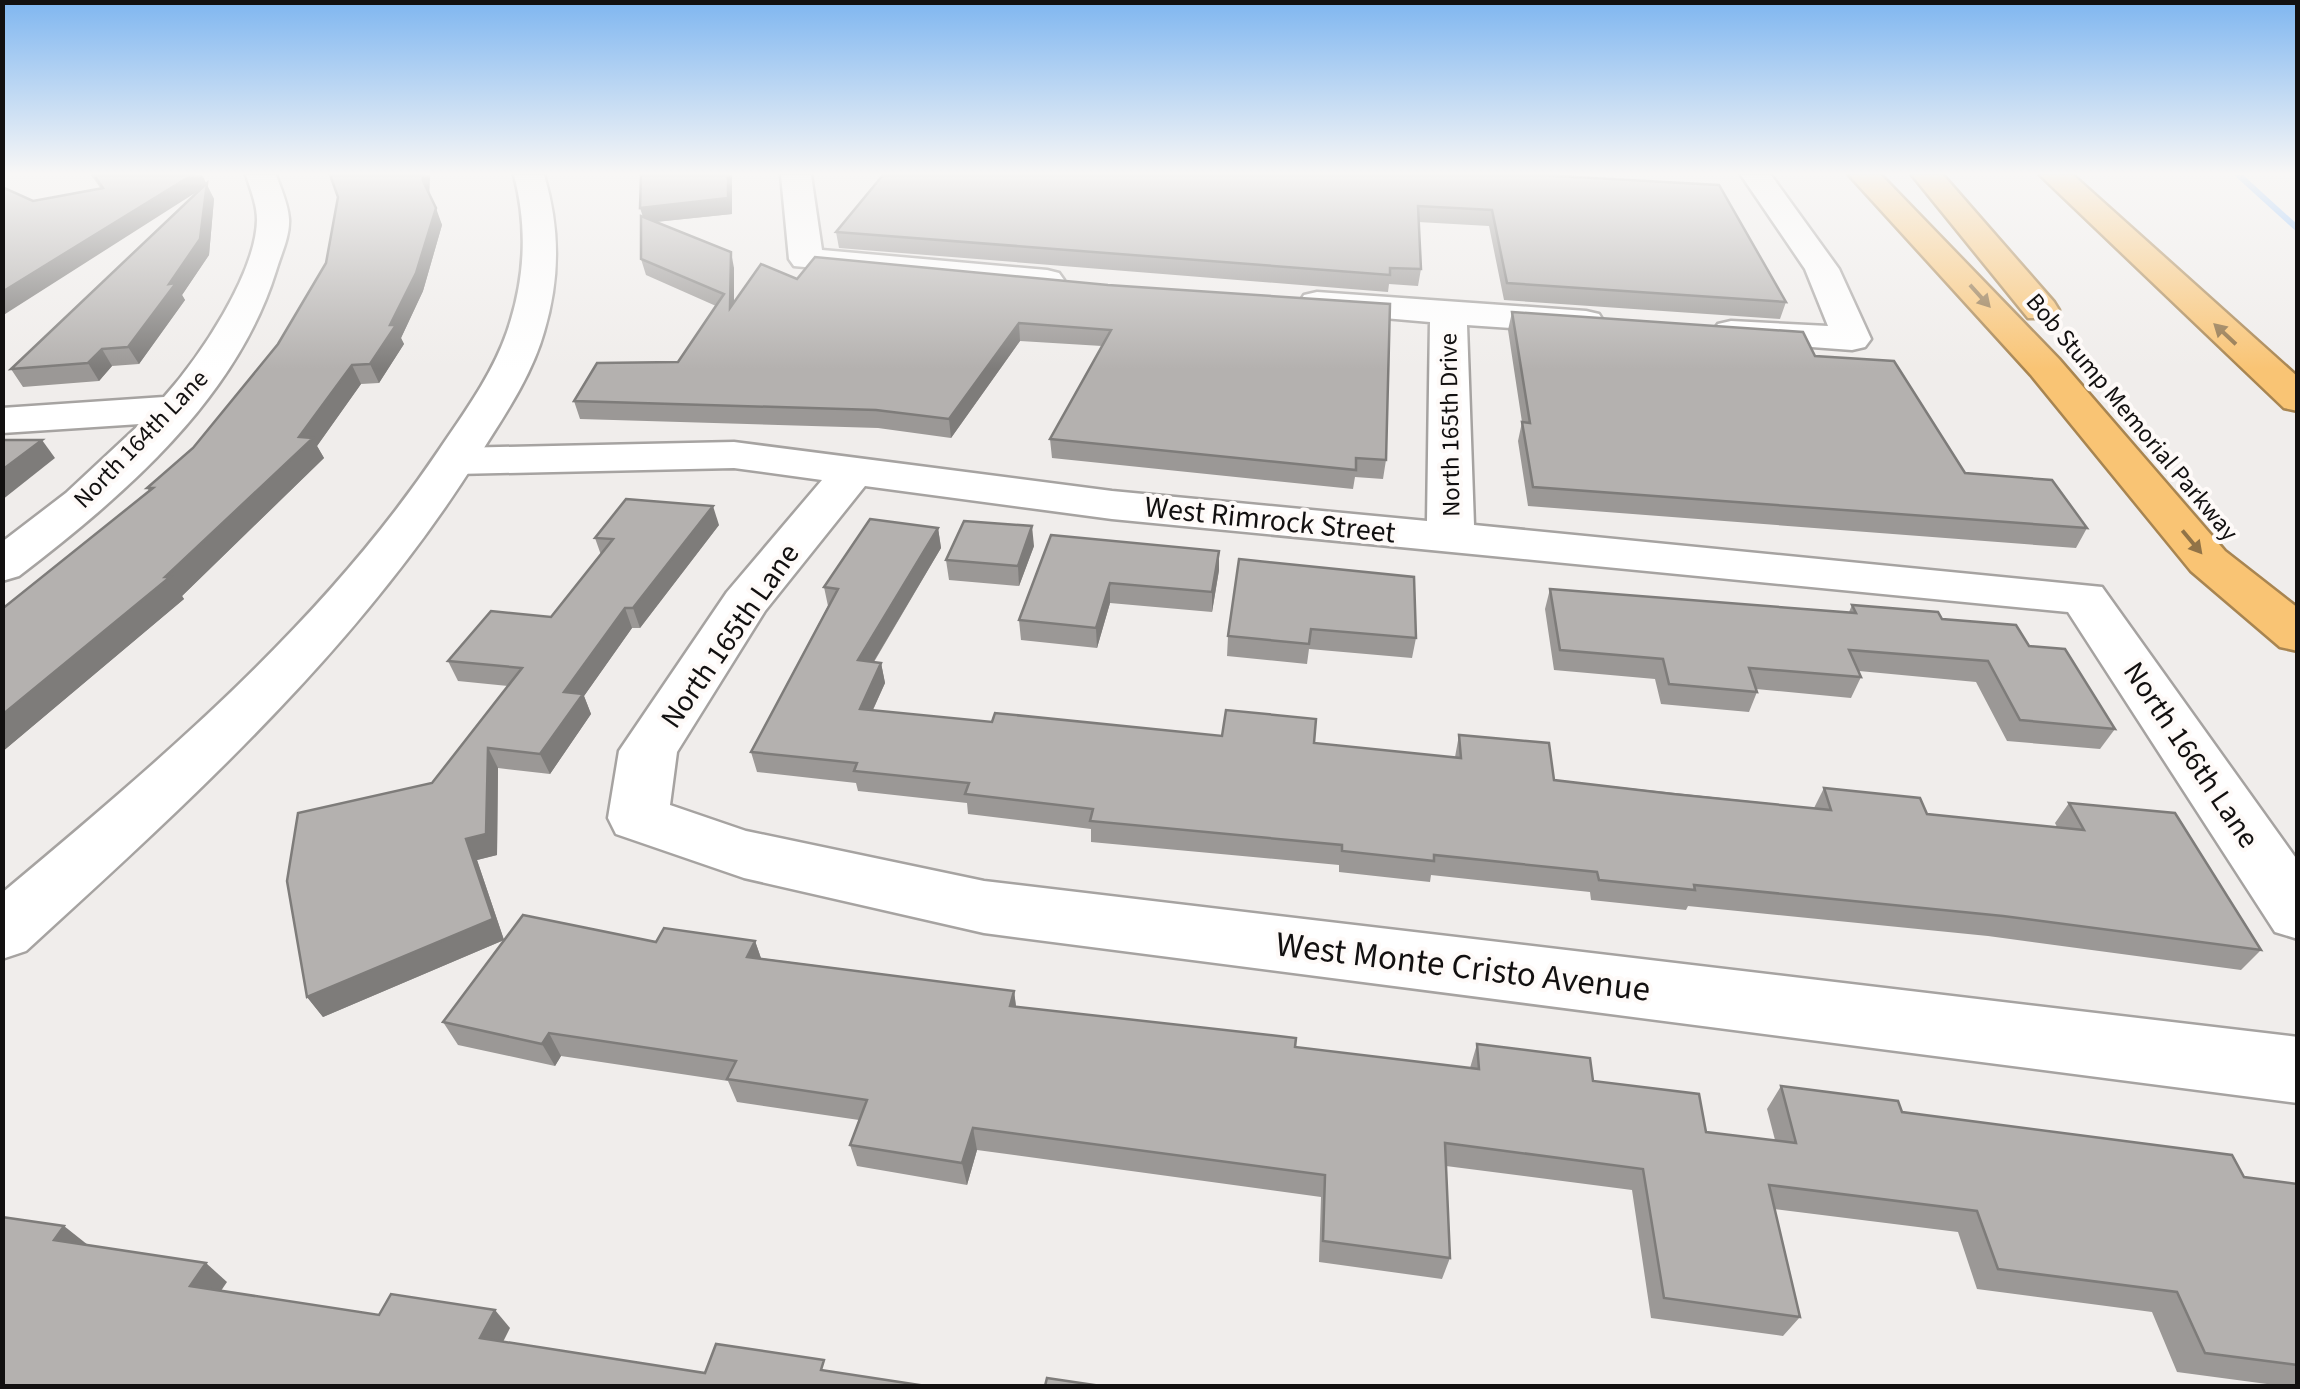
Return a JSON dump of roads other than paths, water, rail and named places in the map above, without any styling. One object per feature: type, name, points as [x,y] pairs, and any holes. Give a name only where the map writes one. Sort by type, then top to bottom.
[{"type":"highway","points":[[1925,240],[2045,367],[2208,561],[2298,635]]},
{"type":"highway","name":"Bob Stump Memorial Parkway","points":[[1982,240],[2298,612]]},
{"type":"highway","points":[[2125,240],[2298,399]]},
{"type":"highway","points":[[2174,240],[2298,357]]},
{"type":"street","name":"North 164th Lane","points":[[2,566],[78,506],[175,409],[216,359],[258,286],[269,240]]},
{"type":"street","points":[[2,932],[302,649],[428,503],[456,461],[525,334],[541,240]]},
{"type":"street","points":[[804,240],[806,260],[1090,285]]},
{"type":"street","points":[[1700,330],[1852,339],[1822,269],[1798,240]]},
{"type":"street","points":[[1278,300],[1622,325]]},
{"type":"street","name":"North 165th Drive","points":[[1448,312],[1452,538]]},
{"type":"street","points":[[2,420],[175,409]]},
{"type":"street","name":"West Rimrock Street","points":[[456,461],[623,454],[734,455],[1112,504],[2084,598]]},
{"type":"street","name":"North 165th Lane","points":[[638,818],[648,752],[746,603],[855,469]]},
{"type":"street","name":"North 166th Lane","points":[[2084,598],[2298,913]]},
{"type":"street","name":"West Monte Cristo Avenue","points":[[638,818],[744,854],[984,907],[2298,1070]]}]
